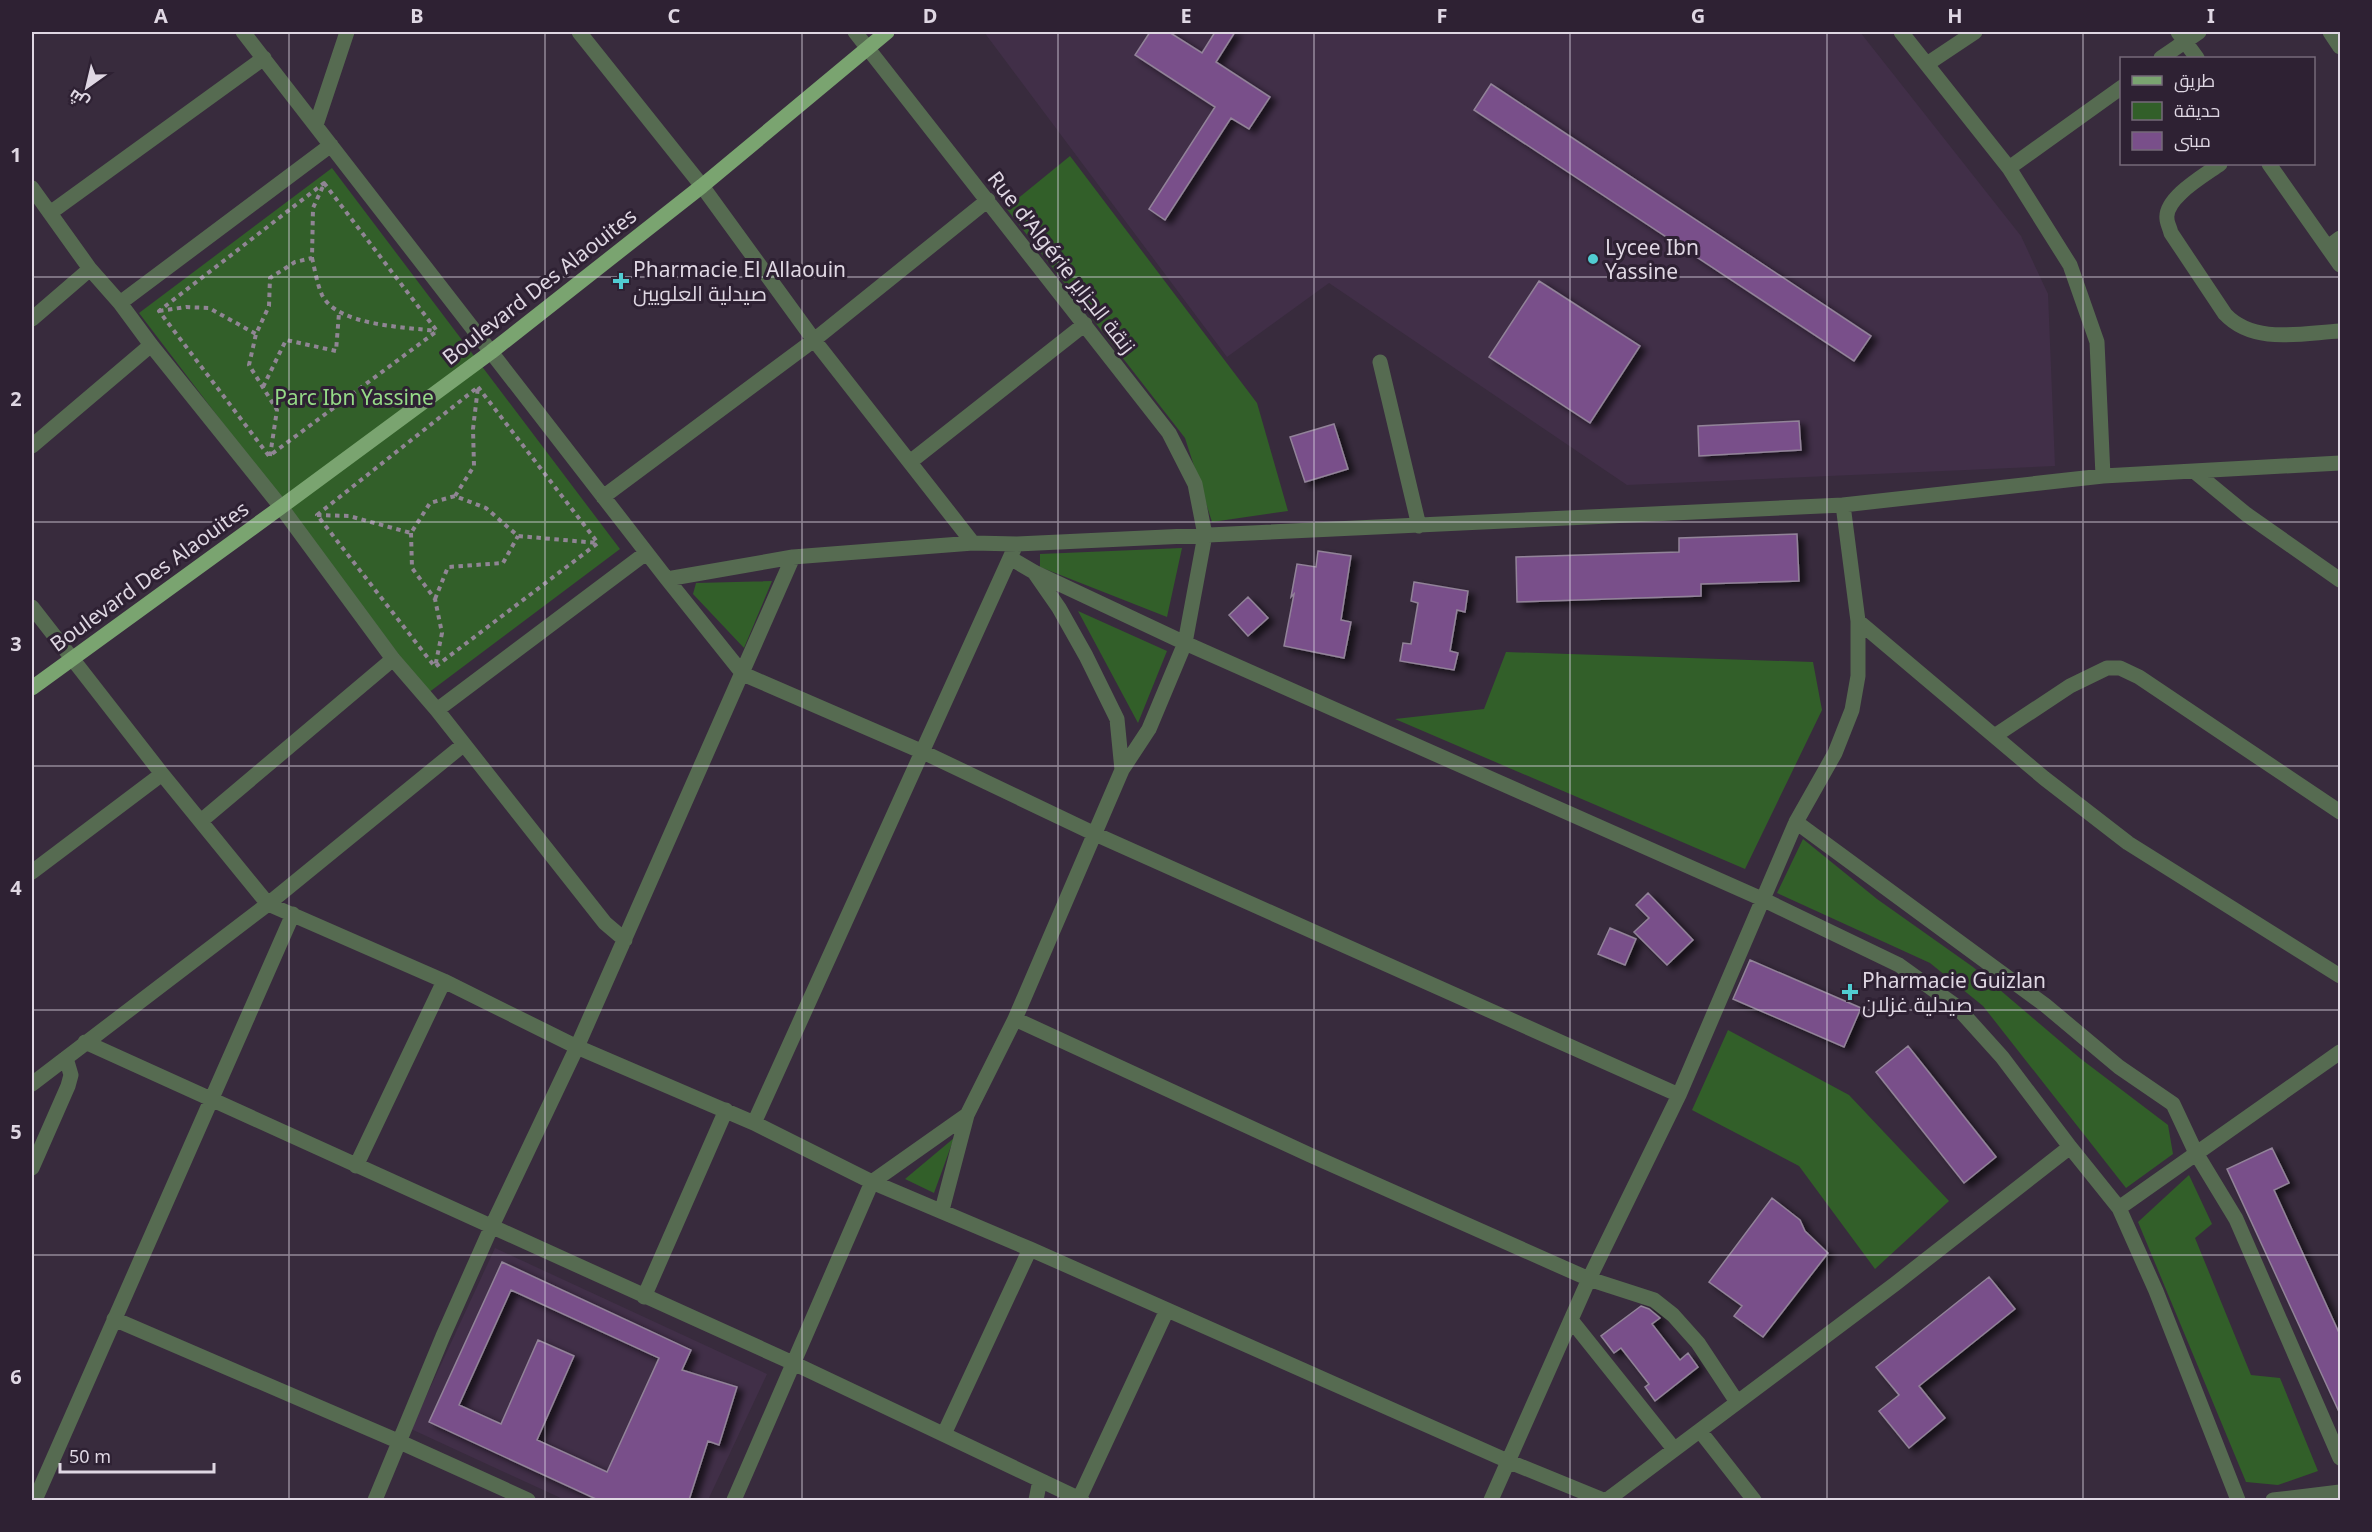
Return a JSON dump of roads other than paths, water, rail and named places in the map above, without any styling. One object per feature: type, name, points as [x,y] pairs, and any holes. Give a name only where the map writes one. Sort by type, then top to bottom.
[{"type":"main road","name":"Boulevard Des Alaouites","points":[[32,688],[490,352],[702,186],[886,32]]},
{"type":"street","points":[[243,32],[743,674],[923,752],[1095,834],[1679,1095]]},
{"type":"street","points":[[316,125],[347,32]]},
{"type":"street","points":[[579,32],[702,186],[814,340],[973,543]]},
{"type":"street","name":"Rue d'Algérie زنقة الجزاير","points":[[855,32],[1169,433],[1195,484],[1205,535]]},
{"type":"street","points":[[1901,32],[2009,168],[2070,265],[2097,342],[2103,476]]},
{"type":"street","points":[[1927,64],[1975,32]]},
{"type":"street","points":[[2162,57],[2182,36],[2199,32]]},
{"type":"street","points":[[2330,32],[2340,47]]},
{"type":"street","points":[[2182,36],[2196,57]]},
{"type":"street","points":[[50,213],[264,58]]},
{"type":"street","points":[[2009,168],[2120,88]]},
{"type":"street","points":[[120,303],[331,145]]},
{"type":"street","points":[[2219,165],[2178,195],[2169,207],[2166,218],[2171,233],[2225,314],[2244,330],[2267,335],[2340,331]]},
{"type":"street","points":[[2270,165],[2334,243],[2340,266]]},
{"type":"street","points":[[32,188],[90,269],[120,303],[281,507],[393,659],[605,923],[625,940]]},
{"type":"street","points":[[603,497],[814,340],[988,200]]},
{"type":"street","points":[[32,319],[90,269]]},
{"type":"street","points":[[910,462],[1085,324]]},
{"type":"street","points":[[32,446],[151,345]]},
{"type":"street","points":[[1380,362],[1419,526]]},
{"type":"street","points":[[667,579],[793,557],[973,543],[1014,551],[1205,535],[1843,505],[2103,476],[2340,463]]},
{"type":"street","points":[[2195,472],[2246,514],[2340,580]]},
{"type":"street","points":[[1491,1500],[1510,1462],[1589,1279],[1679,1095],[1796,822],[1835,753],[1852,710],[1858,676],[1858,621],[1843,505]]},
{"type":"street","points":[[942,1210],[967,1115],[1015,1019],[1122,770],[1149,729],[1185,643],[1205,535]]},
{"type":"street","points":[[1014,551],[1034,572],[1059,608],[1086,656],[1117,719],[1122,770]]},
{"type":"street","points":[[754,1123],[1014,551]]},
{"type":"street","points":[[436,710],[646,552]]},
{"type":"street","points":[[375,1500],[443,1336],[577,1047],[793,557]]},
{"type":"street","points":[[1034,572],[1185,643],[1762,899],[1899,965],[1956,1006],[2002,1057],[2119,1208],[2156,1291],[2238,1500]]},
{"type":"street","points":[[32,607],[162,774],[268,904],[444,981],[577,1047],[726,1110],[872,1182],[942,1210],[1510,1462],[1605,1500],[1895,1284],[2070,1147]]},
{"type":"street","points":[[1858,621],[1996,735],[2044,778],[2128,843],[2340,976]]},
{"type":"street","points":[[201,821],[393,659]]},
{"type":"street","points":[[1996,735],[2070,686],[2107,668],[2120,668],[2139,677],[2340,812]]},
{"type":"street","points":[[32,1084],[268,904],[463,745]]},
{"type":"street","points":[[32,872],[162,774]]},
{"type":"street","points":[[1796,822],[2045,1005],[2119,1067],[2173,1104],[2196,1153],[2236,1220],[2340,1458]]},
{"type":"street","points":[[35,1500],[293,914]]},
{"type":"street","points":[[356,1166],[444,981]]},
{"type":"street","points":[[1015,1019],[1310,1155],[1589,1279],[1654,1300],[1673,1315],[1698,1343],[1737,1402]]},
{"type":"street","points":[[85,1042],[793,1363],[1080,1500],[1167,1310]]},
{"type":"street","points":[[2119,1208],[2340,1052]]},
{"type":"street","points":[[32,1168],[68,1086],[71,1075],[66,1058]]},
{"type":"street","points":[[644,1297],[726,1110]]},
{"type":"street","points":[[734,1500],[872,1182],[967,1115]]},
{"type":"street","points":[[944,1434],[1030,1249]]},
{"type":"street","points":[[114,1319],[400,1442],[528,1500]]},
{"type":"street","points":[[1571,1320],[1674,1449]]},
{"type":"street","points":[[1700,1431],[1754,1500]]},
{"type":"street","points":[[1036,1500],[1040,1480]]},
{"type":"street","points":[[2273,1500],[2340,1492]]},
{"type":"place","name":"Lycee Ibn Yassine","points":[[1593,259]]},
{"type":"place","name":"Pharmacie El Allaouin صيدلية العلويين","points":[[621,281]]},
{"type":"place","name":"Pharmacie Guizlan صيدلية غزلان","points":[[1850,992]]},
{"type":"park label","name":"Parc Ibn Yassine","points":[[354,397]]}]
